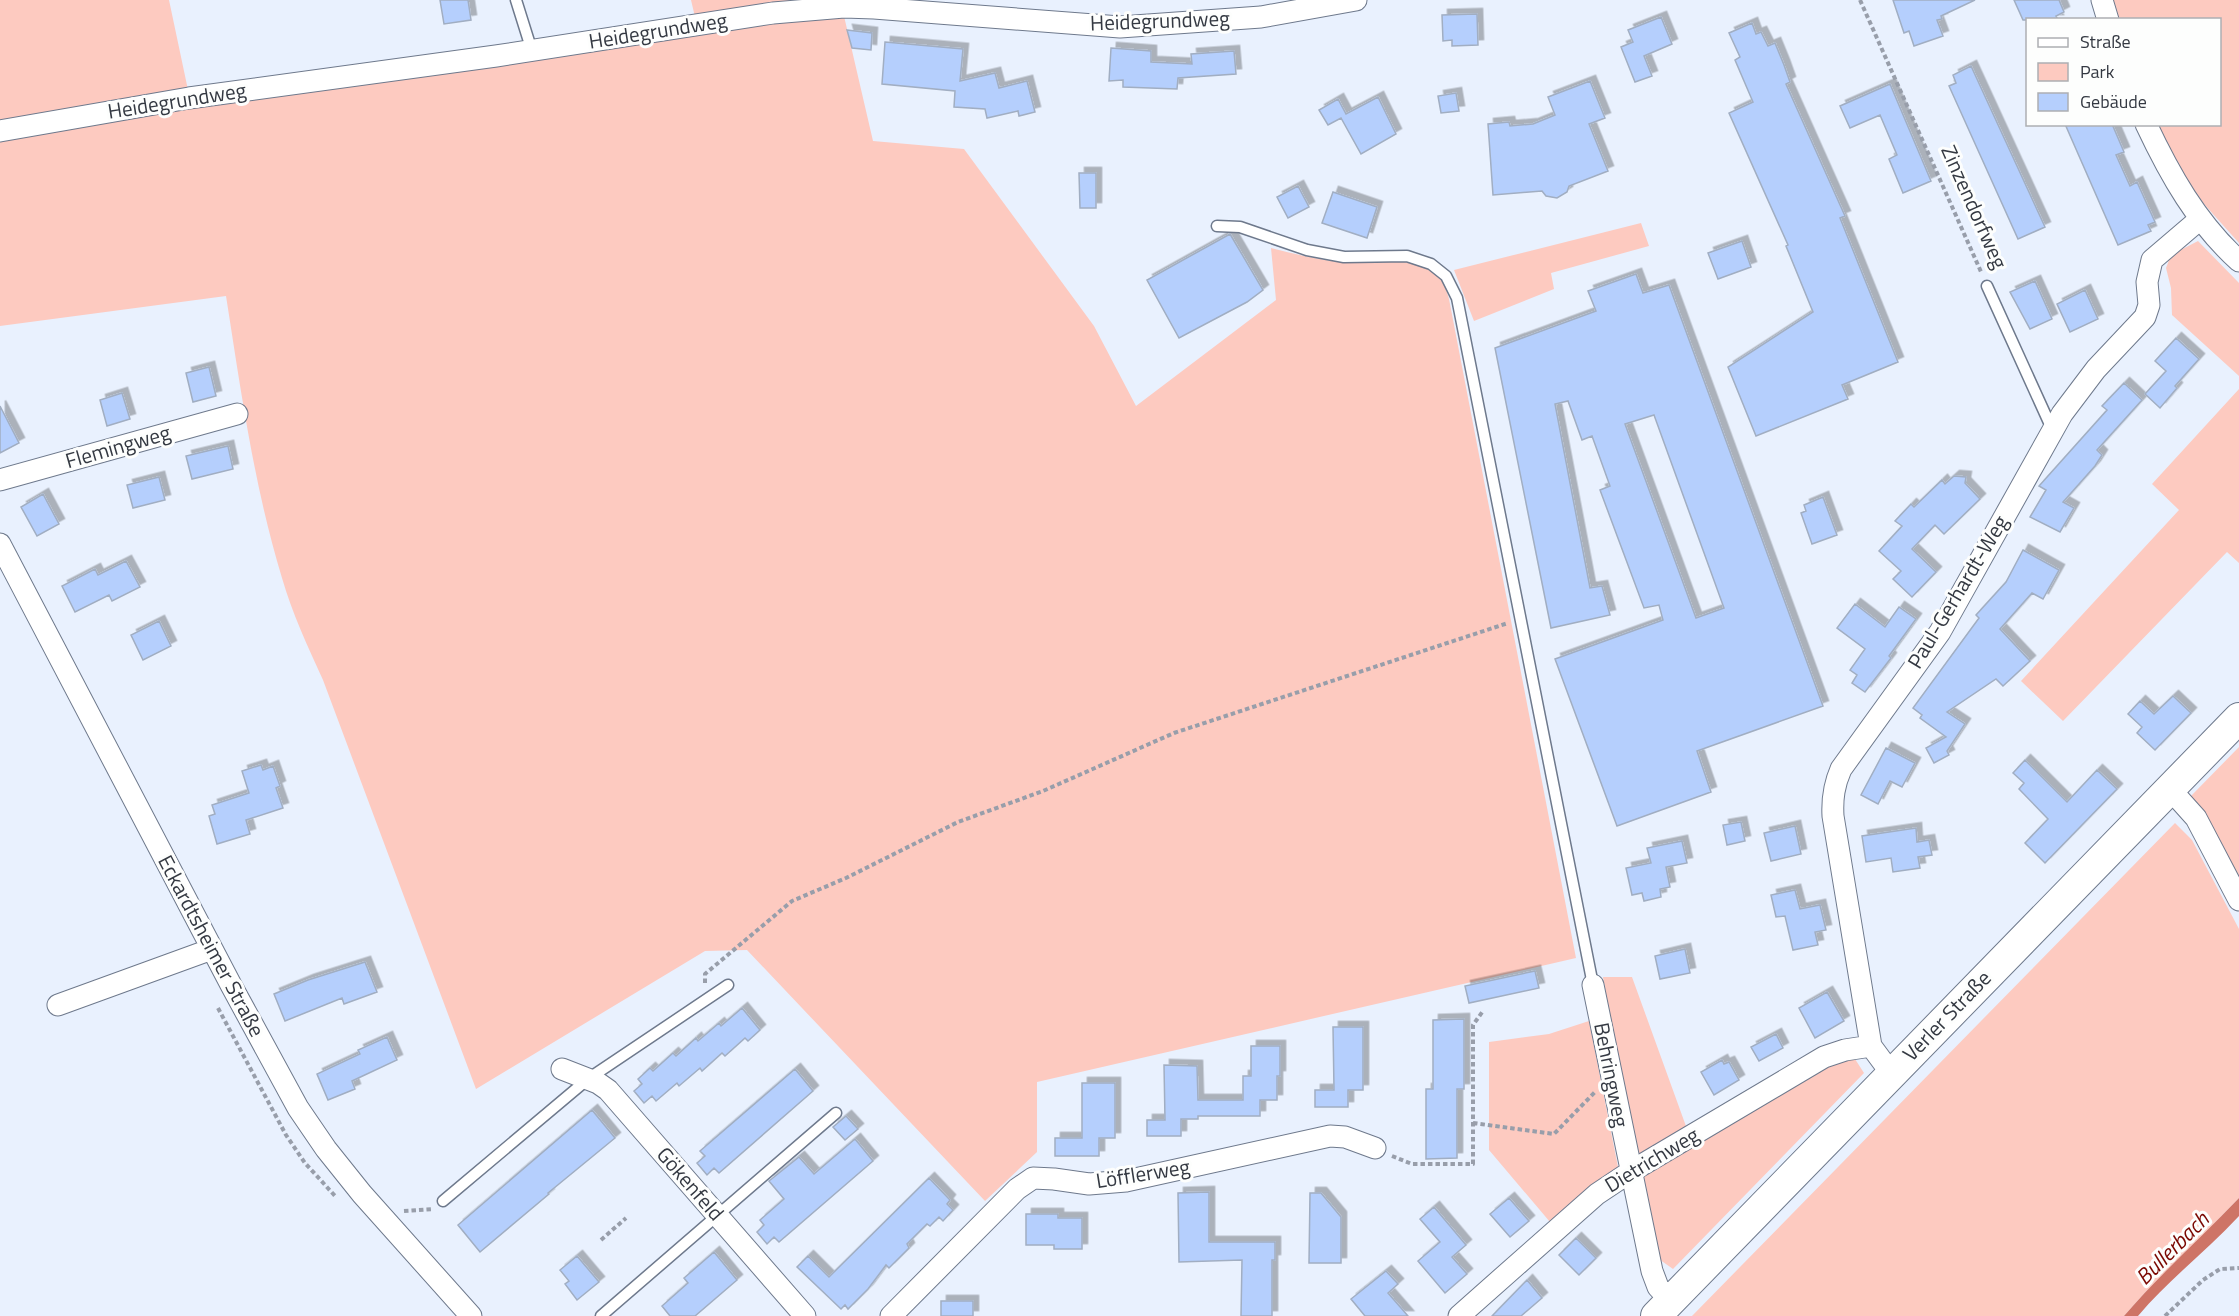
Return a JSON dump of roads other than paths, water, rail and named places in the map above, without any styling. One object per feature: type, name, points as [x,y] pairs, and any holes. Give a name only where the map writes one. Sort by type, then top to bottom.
[{"type":"main road","name":"Verler Straße","points":[[1664,1308],[2239,718]]},
{"type":"street","name":"Heidegrundweg","points":[[0,131],[189,98],[532,51],[773,13],[844,7],[994,16],[1120,27],[1356,0]]},
{"type":"street","points":[[2102,0],[2107,18]]},
{"type":"street","points":[[2147,126],[2177,185],[2200,219],[2215,238],[2239,261]]},
{"type":"street","name":"Paul-Gerhardt-Weg","points":[[1891,1073],[1871,1046],[1833,816],[1832,797],[1835,782],[1847,761],[1940,632],[2052,429],[2096,369],[2145,317],[2149,304],[2147,282],[2152,260],[2200,219]]},
{"type":"street","name":"Flemingweg","points":[[0,480],[237,414]]},
{"type":"street","name":"Eckardtsheimer Straße","points":[[0,544],[280,1078],[298,1108],[326,1149],[362,1194],[471,1316]]},
{"type":"street","points":[[2170,789],[2196,818],[2239,900]]},
{"type":"street","points":[[58,1005],[212,949]]},
{"type":"street","name":"Behringweg","points":[[1593,985],[1630,1172],[1652,1271],[1664,1308]]},
{"type":"street","name":"Dietrichweg","points":[[1459,1316],[1597,1194],[1630,1172],[1824,1058],[1845,1050],[1871,1046]]},
{"type":"street","name":"Gökenfeld","points":[[562,1070],[588,1079],[608,1090],[805,1316]]},
{"type":"street","name":"Löfflerweg","points":[[891,1316],[1017,1189],[1033,1178],[1089,1184],[1126,1181],[1330,1136],[1345,1137],[1375,1148]]},
{"type":"lane","points":[[516,0],[532,51]]},
{"type":"lane","points":[[1217,226],[1240,227],[1307,250],[1344,257],[1407,256],[1431,264],[1446,276],[1457,298],[1593,985]]},
{"type":"lane","name":"Zinzendorfweg","points":[[1987,286],[2052,429]]},
{"type":"lane","points":[[443,1201],[588,1079],[728,985]]},
{"type":"lane","points":[[601,1316],[836,1113]]},
{"type":"water label","name":"Bullerbach","points":[[2172,1248]]}]
